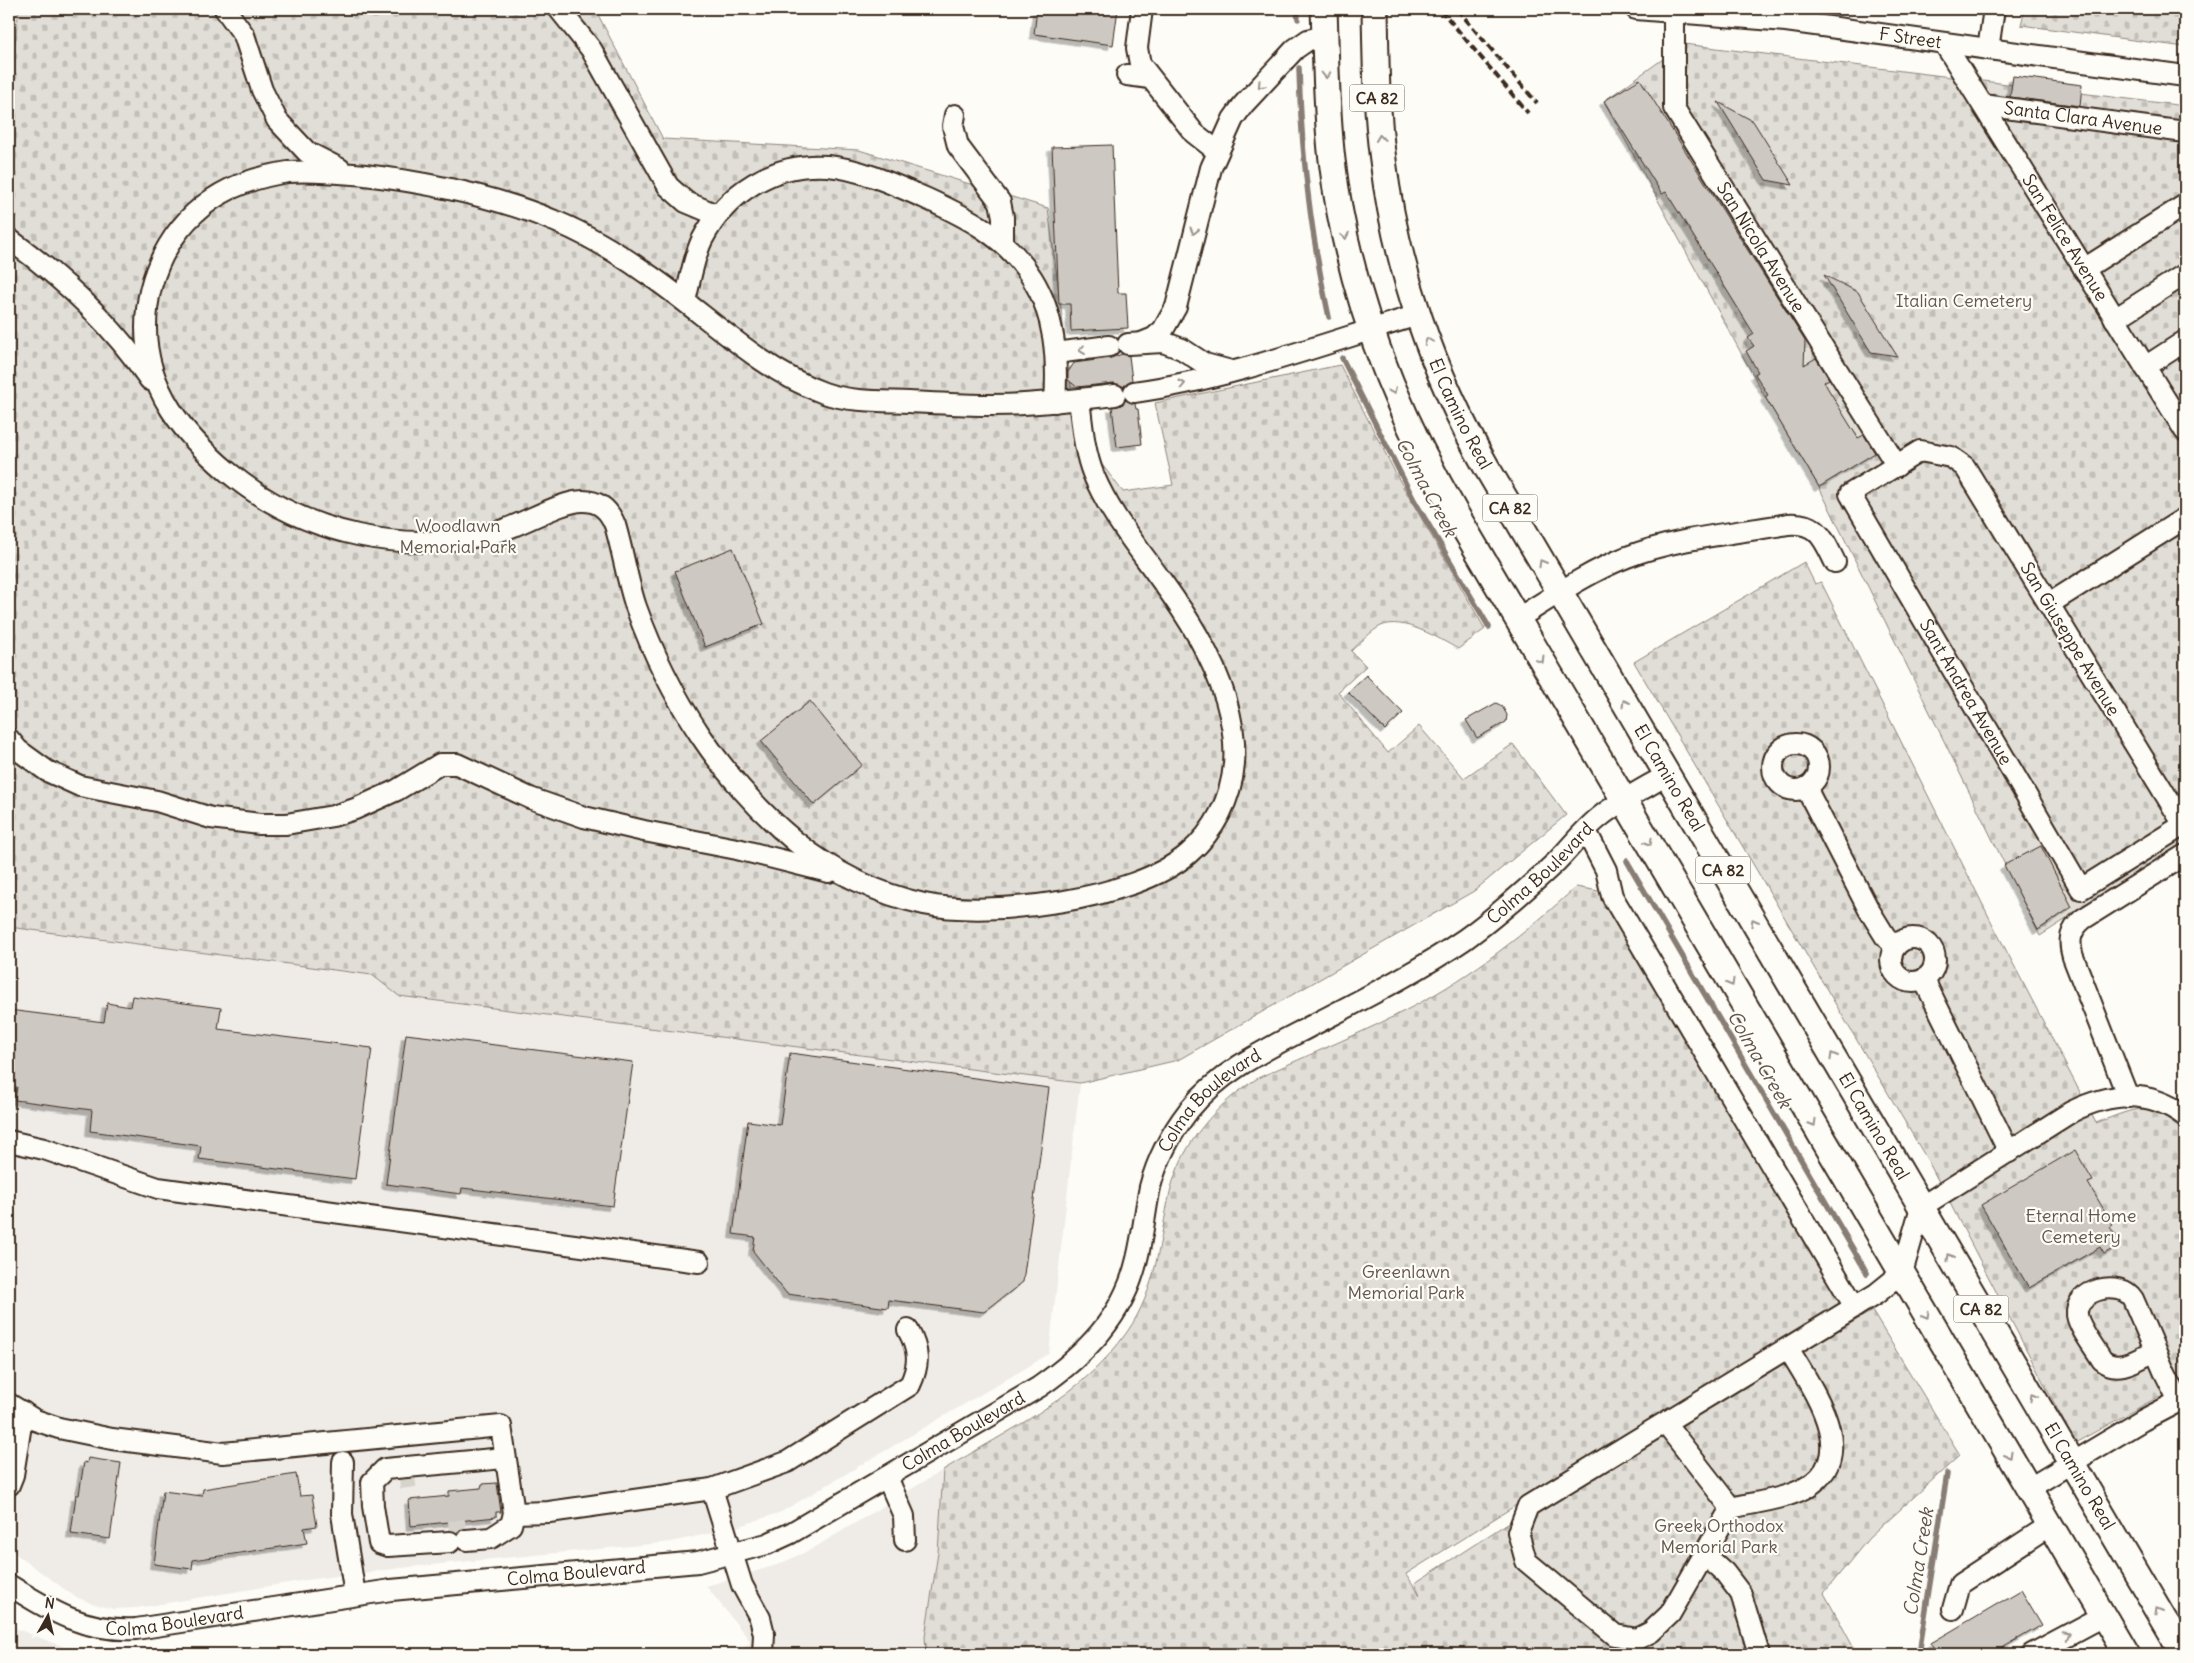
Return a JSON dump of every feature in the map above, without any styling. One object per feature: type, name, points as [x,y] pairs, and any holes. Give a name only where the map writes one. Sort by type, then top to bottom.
[{"type":"main road","name":"CA 82","points":[[1324,9],[1328,121],[1335,181],[1356,281],[1370,329],[1392,388],[1422,454],[2126,1654]]},
{"type":"main road","name":"El Camino Real","points":[[1375,9],[1378,118],[1384,170],[1397,240],[1418,315],[1450,396],[1477,451],[2184,1654]]},
{"type":"street","points":[[225,9],[244,35],[262,90],[280,124],[307,152],[325,163],[354,174]]},
{"type":"street","points":[[559,9],[590,50],[668,186],[686,202],[717,215]]},
{"type":"street","points":[[1142,9],[1138,56],[1140,64],[1194,133],[1217,151]]},
{"type":"street","name":"F Street","points":[[1636,9],[1786,21],[2185,76]]},
{"type":"street","points":[[1988,49],[1994,9]]},
{"type":"street","name":"San Nicola Avenue","points":[[1674,13],[1674,108],[1896,466]]},
{"type":"street","points":[[1127,344],[1154,338],[1163,330],[1176,307],[1204,194],[1217,151],[1243,105],[1301,44],[1325,36]]},
{"type":"street","name":"San Felice Avenue","points":[[1944,43],[2145,366],[2182,419]]},
{"type":"street","points":[[1128,75],[1150,78]]},
{"type":"street","name":"Santa Clara Avenue","points":[[1983,105],[2185,132]]},
{"type":"street","points":[[955,115],[953,126],[958,146],[1000,202],[1003,217],[1003,242]]},
{"type":"street","points":[[685,301],[696,255],[702,241],[717,215],[739,192],[766,176],[796,168],[829,166],[867,176],[914,194],[973,222],[1003,242],[1018,257],[1038,288],[1050,319],[1056,353],[1055,402]]},
{"type":"street","points":[[165,402],[154,378],[148,352],[147,311],[149,291],[155,271],[164,253],[179,229],[210,201],[224,192],[255,179],[289,172],[354,174],[421,183],[505,204],[556,222],[621,256],[685,301],[735,340],[784,373],[810,388],[853,400],[947,404],[1018,404],[1055,402],[1173,386],[1231,371],[1418,315]]},
{"type":"street","points":[[2084,268],[2185,205]]},
{"type":"street","points":[[9,239],[50,270],[92,308],[143,369],[179,423],[198,444],[258,495],[302,518],[349,534],[396,541],[444,541],[504,530],[579,501],[598,504],[605,508],[615,525],[631,591],[648,636],[671,685],[698,732],[734,779],[778,826],[811,854],[860,882]]},
{"type":"street","points":[[2115,318],[2185,274]]},
{"type":"street","points":[[2145,366],[2185,341]]},
{"type":"street","points":[[1056,353],[1154,342],[1173,345],[1205,364],[1231,371]]},
{"type":"street","points":[[9,739],[18,750],[47,771],[80,786],[156,801],[211,818],[260,824],[286,824],[333,816],[355,809],[397,790],[440,764],[457,764],[530,798],[584,817],[644,831],[744,850],[860,882],[902,898],[946,907],[1008,908],[1073,899],[1135,882],[1170,867],[1186,856],[1200,843],[1220,815],[1231,784],[1235,748],[1234,732],[1216,669],[1196,631],[1128,536],[1100,490],[1087,453],[1079,399]]},
{"type":"street","name":"San Giuseppe Avenue","points":[[1896,466],[1920,451],[1951,457],[1965,468],[2185,824]]},
{"type":"street","name":"Sant Andrea Avenue","points":[[1896,466],[1850,494],[2081,889],[2185,824]]},
{"type":"street","points":[[2049,604],[2185,518]]},
{"type":"street","points":[[1517,618],[1609,564],[1647,550],[1788,524],[1802,524],[1815,529],[1824,540],[1835,562]]},
{"type":"street","name":"Colma Boulevard","points":[[9,1585],[62,1616],[82,1624],[114,1629],[142,1628],[418,1587],[698,1562],[767,1544],[791,1533],[1039,1387],[1067,1368],[1091,1346],[1111,1320],[1127,1290],[1137,1262],[1151,1184],[1159,1162],[1180,1124],[1205,1092],[1248,1060],[1402,979],[1466,938],[1527,888],[1600,817],[1624,800],[1667,775]]},
{"type":"street","points":[[1806,788],[1869,910],[1885,936],[1895,946]]},
{"type":"street","points":[[1586,831],[1606,870],[1612,896],[1855,1307]]},
{"type":"street","points":[[2128,1097],[2072,957],[2069,944],[2070,936],[2083,919],[2185,854]]},
{"type":"street","points":[[1912,937],[1918,938],[1930,945],[1936,959],[1932,972],[1924,980],[1918,982],[1905,981],[1895,973],[1890,960],[1895,946],[1904,939],[1912,937]]},
{"type":"street","points":[[1924,980],[2009,1152]]},
{"type":"street","points":[[1788,1348],[1827,1417],[1832,1441],[1830,1460],[1821,1476],[1806,1488],[1786,1496],[1731,1508],[1670,1614],[1651,1632],[1637,1638],[1615,1635],[1526,1561],[1518,1532],[1528,1506],[1855,1307],[1880,1302],[1902,1273],[1921,1207],[2083,1106],[2105,1099],[2148,1097],[2160,1101],[2185,1116]]},
{"type":"street","points":[[9,1141],[44,1149],[158,1188],[699,1262]]},
{"type":"street","points":[[505,1464],[385,1469],[372,1482],[373,1506],[379,1543],[388,1546],[458,1535],[512,1519],[549,1512],[712,1489],[788,1462],[910,1385],[917,1371],[916,1344],[908,1330]]},
{"type":"street","points":[[2028,1489],[2136,1424],[2182,1399],[2155,1351]]},
{"type":"street","points":[[9,1485],[13,1474],[16,1408],[35,1420],[60,1428],[104,1437],[223,1453],[501,1426],[512,1519]]},
{"type":"street","points":[[1665,1423],[1731,1508]]},
{"type":"street","points":[[342,1462],[342,1514],[355,1595]]},
{"type":"street","points":[[458,1535],[394,1533],[385,1529],[380,1490],[386,1483],[407,1478],[505,1464]]},
{"type":"street","points":[[887,1477],[904,1516],[905,1540]]},
{"type":"street","points":[[712,1489],[742,1585],[760,1618],[764,1634],[763,1654]]},
{"type":"street","points":[[1953,1609],[1960,1584],[2050,1525]]},
{"type":"street","points":[[1704,1554],[1725,1574],[1741,1594],[1759,1654]]},
{"type":"street","points":[[2032,1654],[2103,1616]]},
{"type":"shaded area","points":[[9,927],[372,975],[399,996],[1080,1083],[1049,1353],[781,1512],[734,1528],[671,1542],[410,1567],[306,1580],[137,1608],[114,1609],[93,1604],[74,1596],[9,1549]]},
{"type":"shaded area","points":[[943,1470],[938,1553],[925,1636],[926,1654],[736,1654],[751,1642],[706,1586],[777,1565],[812,1549]]},
{"type":"shaded area","points":[[9,1626],[67,1648],[72,1654],[9,1654]]},
{"type":"green space","name":"Woodlawn Memorial Park","points":[[19,9],[595,9],[663,139],[859,150],[1048,208],[1077,432],[1123,492],[1173,485],[1155,403],[1340,365],[1397,476],[1485,629],[1458,649],[1410,626],[1390,624],[1381,626],[1369,634],[1351,651],[1366,666],[1338,692],[1388,753],[1419,726],[1464,778],[1513,744],[1566,815],[1474,891],[1178,1060],[1080,1083],[399,996],[372,975],[9,927],[9,89]]},
{"type":"green space","points":[[2025,9],[2185,9],[2185,47],[2021,25]]},
{"type":"green space","name":"Italian Cemetery","points":[[1684,44],[2185,106],[2185,843],[2040,936],[1819,487],[1765,397],[1604,101]]},
{"type":"green space","name":"Eternal Home Cemetery","points":[[1804,562],[1815,584],[1821,582],[1994,927],[2096,1123],[2123,1113],[2142,1109],[2161,1114],[2185,1132],[2185,1382],[2075,1443],[1928,1161],[1634,662]]},
{"type":"green space","name":"Greenlawn Memorial Park","points":[[1576,887],[1604,892],[1841,1302],[1406,1574],[1420,1595],[1415,1583],[1511,1521],[1872,1311],[1960,1455],[1869,1538],[1824,1593],[1857,1654],[926,1654],[925,1636],[938,1553],[943,1470],[1018,1426],[1066,1394],[1109,1355],[1127,1332],[1137,1316],[1151,1282],[1170,1192],[1176,1174],[1192,1141],[1203,1126],[1228,1100],[1258,1078],[1395,1016],[1457,981],[1499,952]]},
{"type":"building","points":[[1037,9],[1118,9],[1113,45],[1034,34]]},
{"type":"building","points":[[2013,76],[2082,85],[2080,106],[2010,97]]},
{"type":"building","points":[[1640,79],[1805,341],[1804,365],[1816,358],[1829,379],[1824,382],[1858,438],[1864,435],[1875,453],[1819,487],[1765,397],[1768,395],[1755,374],[1758,372],[1746,351],[1754,346],[1748,338],[1754,334],[1666,192],[1662,194],[1604,101]]},
{"type":"building","points":[[1718,102],[1753,121],[1793,185],[1766,180]]},
{"type":"building","points":[[1112,145],[1118,293],[1126,293],[1128,328],[1071,331],[1070,304],[1059,304],[1052,147]]},
{"type":"building","points":[[1824,275],[1858,292],[1897,356],[1871,352]]},
{"type":"building","points":[[1122,354],[1129,356],[1132,380],[1123,387],[1114,383],[1077,387],[1068,380],[1068,372],[1074,363],[1111,358]]},
{"type":"building","points":[[1126,400],[1135,404],[1136,409],[1138,409],[1142,444],[1117,447],[1112,407],[1122,405]]},
{"type":"building","points":[[733,548],[764,624],[705,647],[675,571]]},
{"type":"building","points":[[1366,675],[1403,713],[1385,730],[1348,692]]},
{"type":"building","points":[[810,701],[862,765],[814,805],[761,741]]},
{"type":"building","points":[[1496,703],[1502,706],[1507,715],[1506,722],[1477,738],[1466,720]]},
{"type":"building","points":[[2041,846],[2072,907],[2038,930],[2004,865]]},
{"type":"building","points":[[132,996],[221,1008],[218,1029],[372,1048],[355,1179],[199,1159],[201,1146],[90,1131],[92,1110],[15,1100],[17,1087],[9,1086],[9,1010],[104,1022],[107,1003],[130,1007]]},
{"type":"building","points":[[406,1034],[633,1062],[613,1206],[462,1188],[461,1194],[386,1184]]},
{"type":"building","points":[[790,1053],[1049,1088],[1023,1282],[984,1312],[889,1300],[888,1308],[787,1294],[753,1251],[755,1237],[733,1234],[748,1121],[780,1125]]},
{"type":"building","points":[[2075,1150],[2093,1181],[2088,1183],[2113,1225],[2110,1227],[2121,1244],[2104,1254],[2100,1247],[2029,1288],[1981,1205]]},
{"type":"building","points":[[88,1458],[121,1463],[110,1539],[71,1534],[76,1495],[79,1495],[84,1462],[87,1463]]},
{"type":"building","points":[[296,1474],[300,1496],[312,1495],[317,1526],[304,1528],[307,1543],[193,1560],[192,1569],[154,1564],[163,1491],[202,1496],[203,1489]]},
{"type":"building","points":[[497,1483],[501,1512],[496,1512],[496,1517],[411,1526],[409,1500],[449,1496],[449,1491],[481,1488],[482,1484]]},
{"type":"building","points":[[2021,1590],[2042,1625],[1992,1654],[1937,1654],[1931,1643]]},
{"type":"waterway","name":"Colma Creek","points":[[1297,9],[1298,19]]},
{"type":"waterway","name":"Colma Creek","points":[[1299,68],[1302,131],[1308,193],[1317,256],[1329,317]]},
{"type":"waterway","name":"Colma Creek","points":[[1342,358],[1414,500],[1489,627]]},
{"type":"waterway","name":"Colma Creek","points":[[1627,861],[1867,1273]]},
{"type":"waterway","name":"Colma Creek","points":[[1919,1654],[1947,1474]]},
{"type":"tunnel","points":[[399,1479],[415,1477]]},
{"type":"tunnel","points":[[449,1531],[466,1529]]},
{"type":"railway","points":[[1440,9],[1528,113]]},
{"type":"railway","points":[[1457,9],[1537,103]]},
{"type":"park label","name":"Greek Orthodox Memorial Park","points":[[1719,1536]]}]
